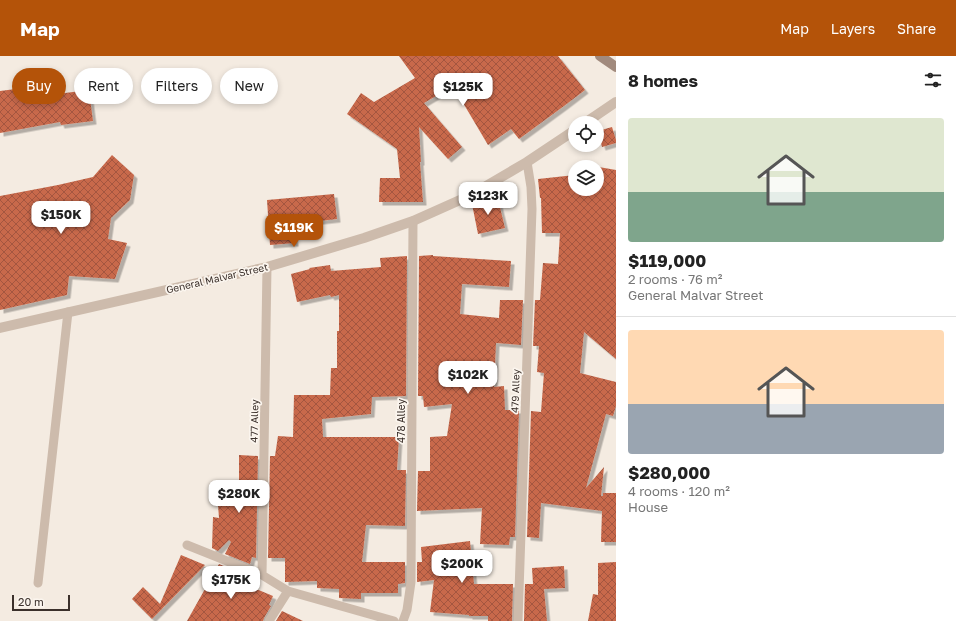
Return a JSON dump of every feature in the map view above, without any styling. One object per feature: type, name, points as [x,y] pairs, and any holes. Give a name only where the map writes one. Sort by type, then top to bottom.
[{"type":"main road","points":[[600,56],[616,67]]},
{"type":"street","points":[[595,116],[616,102]]},
{"type":"street","name":"General Malvar Street","points":[[0,328],[267,266],[364,238],[413,221],[469,196],[527,162],[568,135]]},
{"type":"lane","name":"479 Alley","points":[[518,621],[532,209],[531,187],[527,162]]},
{"type":"lane","name":"478 Alley","points":[[403,621],[408,603],[411,582],[413,221]]},
{"type":"lane","name":"477 Alley","points":[[262,576],[267,266]]},
{"type":"lane","points":[[38,583],[68,312]]},
{"type":"lane","points":[[187,545],[262,576],[288,590],[394,621]]},
{"type":"lane","points":[[269,621],[288,590]]},
{"type":"building","points":[[399,56],[558,56],[585,90],[519,139],[511,129],[488,145],[453,86],[424,103],[462,147],[448,159],[419,127],[423,202],[379,202],[380,178],[400,178],[397,149],[347,114],[361,93],[374,102],[415,78]]},
{"type":"building","points":[[12,89],[12,104],[66,104],[66,93],[74,92],[74,104],[91,104],[93,121],[61,125],[60,122],[0,133],[0,91]]},
{"type":"building","points":[[612,127],[616,143],[604,146],[604,129]]},
{"type":"building","points":[[112,155],[134,175],[130,200],[111,218],[108,239],[127,243],[115,279],[69,276],[67,295],[0,310],[0,196],[93,177]]},
{"type":"building","points":[[604,168],[616,170],[616,359],[584,332],[580,373],[616,382],[616,406],[613,416],[606,414],[586,488],[604,467],[601,496],[603,496],[603,493],[616,493],[616,542],[601,542],[602,511],[541,503],[539,538],[527,537],[531,411],[541,412],[544,373],[537,372],[539,346],[533,346],[535,300],[540,300],[543,263],[558,264],[560,233],[542,233],[541,198],[538,179],[568,176],[568,196],[604,196]]},
{"type":"building","points":[[334,194],[337,219],[293,224],[295,243],[270,245],[267,200]]},
{"type":"building","points":[[498,199],[505,228],[478,234],[472,204]]},
{"type":"building","points":[[433,255],[511,261],[509,287],[462,284],[460,314],[499,318],[500,300],[523,300],[521,345],[496,343],[494,387],[504,386],[505,410],[519,410],[515,537],[510,537],[509,545],[480,544],[482,508],[417,511],[418,471],[430,471],[430,437],[447,436],[452,404],[424,407],[423,396],[418,396],[419,256]]},
{"type":"building","points":[[407,256],[406,396],[372,397],[371,414],[322,419],[323,437],[399,437],[397,470],[406,470],[405,526],[366,525],[362,562],[405,562],[405,583],[398,584],[398,593],[361,593],[361,599],[339,598],[339,589],[317,588],[317,581],[285,582],[285,558],[268,558],[270,456],[275,456],[278,436],[293,437],[294,395],[330,395],[331,368],[337,368],[339,295],[331,297],[330,295],[297,302],[291,274],[310,269],[309,268],[330,265],[331,271],[381,267],[380,258]]},
{"type":"building","points":[[239,455],[258,456],[256,558],[252,557],[250,564],[225,554],[231,542],[229,540],[218,551],[212,548],[213,517],[219,518],[217,492],[239,490]]},
{"type":"building","points":[[470,541],[474,584],[513,584],[512,621],[488,621],[488,616],[469,616],[430,612],[434,580],[417,582],[417,562],[422,562],[421,547]]},
{"type":"building","points":[[181,555],[205,565],[152,619],[132,599],[143,587],[160,604]]},
{"type":"building","points":[[616,562],[616,621],[588,621],[593,594],[598,595],[598,563]]},
{"type":"building","points":[[219,564],[245,575],[242,583],[273,596],[269,605],[271,606],[263,621],[187,621]]},
{"type":"building","points":[[564,566],[565,588],[544,589],[547,621],[524,621],[525,584],[533,584],[532,568]]},
{"type":"building","points":[[282,611],[303,621],[276,621]]}]
